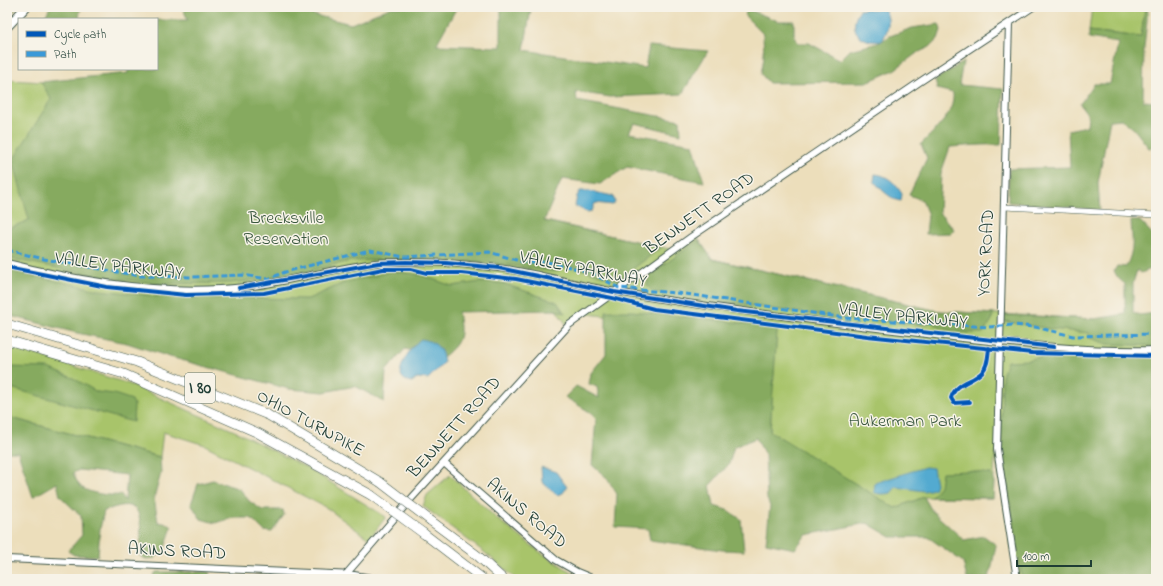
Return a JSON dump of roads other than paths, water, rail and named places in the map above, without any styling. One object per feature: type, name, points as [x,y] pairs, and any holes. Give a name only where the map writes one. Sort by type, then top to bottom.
[{"type":"highway","name":"OHIO TURNPIKE","points":[[7,324],[137,362],[268,415],[380,482],[478,556],[503,579]]},
{"type":"highway","name":"OHIO TURNPIKE","points":[[7,340],[124,374],[258,433],[371,496],[423,533],[483,579]]},
{"type":"main road","points":[[7,27],[26,7]]},
{"type":"street","name":"BENNETT ROAD","points":[[344,577],[410,500],[569,325],[614,292],[921,81],[1010,24],[1033,7]]},
{"type":"street","name":"YORK ROAD","points":[[1010,24],[1005,207],[999,342],[997,449],[1017,579]]},
{"type":"street","points":[[1005,207],[1156,215]]},
{"type":"street","name":"VALLEY PARKWAY","points":[[7,263],[60,275],[152,288],[186,290],[263,285],[378,263],[446,263],[499,268],[614,292],[737,311],[999,342],[1103,350],[1156,350]]},
{"type":"street","name":"AKINS ROAD","points":[[444,463],[556,560],[577,572],[594,579]]},
{"type":"street","name":"AKINS ROAD","points":[[7,559],[377,579]]},
{"type":"water","points":[[860,10],[885,10],[888,18],[888,26],[882,41],[862,38],[855,29],[856,17]]},
{"type":"water","points":[[875,174],[888,178],[897,187],[902,194],[901,201],[890,197],[879,187],[874,181]]},
{"type":"water","points":[[580,191],[589,191],[613,196],[615,202],[613,205],[595,203],[592,211],[587,212],[575,206],[577,196]]},
{"type":"water","points":[[421,339],[430,341],[440,349],[444,363],[428,379],[417,378],[412,382],[405,380],[401,376],[403,363],[411,349]]},
{"type":"water","points":[[541,467],[556,472],[567,487],[563,493],[557,495],[542,482]]},
{"type":"water","points":[[925,467],[933,468],[936,484],[934,489],[924,491],[896,487],[891,493],[880,494],[874,492],[875,483]]},
{"type":"park label","name":"Brecksville Reservation","points":[[286,229]]},
{"type":"park label","name":"Aukerman Park","points":[[905,422]]}]
